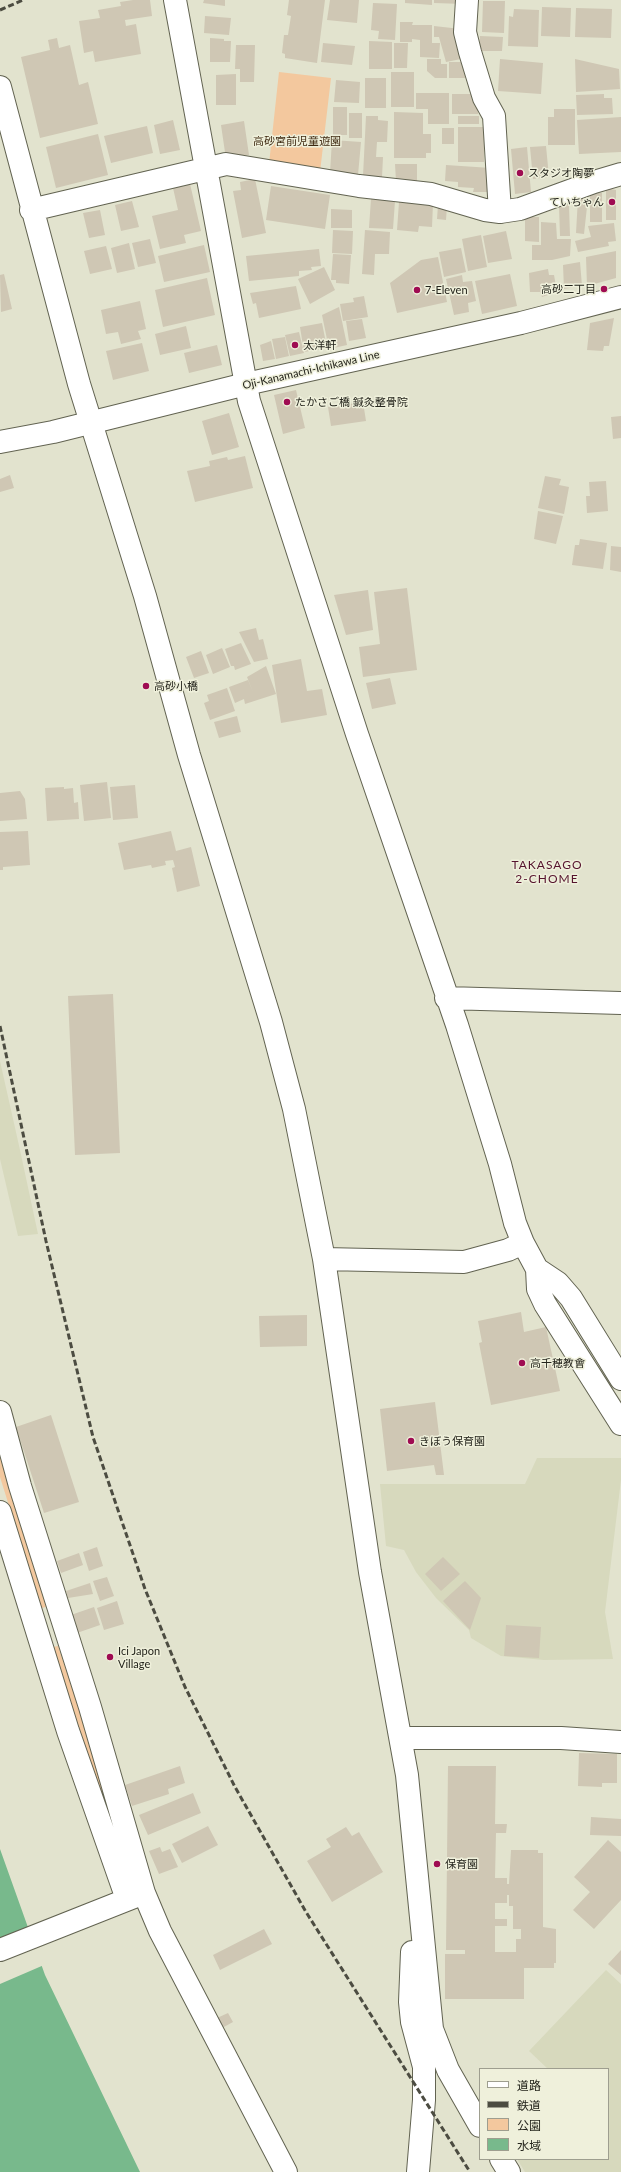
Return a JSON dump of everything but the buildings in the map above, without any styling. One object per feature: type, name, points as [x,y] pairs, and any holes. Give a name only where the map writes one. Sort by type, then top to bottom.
[{"type":"street","points":[[175,0],[249,400],[311,595],[500,1164],[515,1223],[523,1243],[537,1269],[538,1289],[545,1304],[621,1424]]},
{"type":"street","points":[[467,0],[465,32],[484,98],[494,116],[500,212]]},
{"type":"street","points":[[0,87],[31,210],[90,423],[145,596],[188,755],[271,1022],[294,1109],[324,1259],[370,1572],[401,1738],[410,1800],[432,2029],[448,2070],[479,2124]]},
{"type":"street","points":[[31,210],[206,167],[226,164],[359,186],[431,194],[484,210],[500,212],[520,209],[594,182],[621,174]]},
{"type":"street","name":"Oji-Kanamachi-Ichikawa Line","points":[[0,442],[90,423],[246,384],[521,323],[621,297]]},
{"type":"street","points":[[446,998],[621,1002]]},
{"type":"street","points":[[324,1259],[464,1262],[508,1250],[523,1243]]},
{"type":"street","points":[[537,1269],[558,1283],[571,1298],[621,1379]]},
{"type":"street","points":[[0,1412],[20,1486],[90,1707],[128,1899]]},
{"type":"street","points":[[0,1512],[68,1731],[128,1899],[160,1931],[286,2172]]},
{"type":"street","points":[[401,1738],[561,1738],[621,1742]]},
{"type":"street","points":[[418,1891],[412,1946],[410,2002],[412,2022],[424,2067],[424,2100],[418,2172]]},
{"type":"street","points":[[0,1950],[128,1899]]},
{"type":"street","points":[[502,2160],[509,2172]]},
{"type":"shaded area","points":[[0,1061],[38,1234],[18,1236],[0,1159]]},
{"type":"shaded area","points":[[537,1458],[621,1458],[621,1480],[605,1612],[613,1659],[544,1660],[501,1656],[471,1638],[469,1630],[436,1598],[416,1572],[404,1550],[386,1546],[380,1484],[525,1484]]},
{"type":"shaded area","points":[[606,1970],[621,1984],[621,2172],[525,2172],[518,2160],[609,2160],[609,2068],[547,2068],[529,2051]]},
{"type":"green space","name":"高砂宮前児童遊園","points":[[279,72],[331,78],[320,172],[269,164]]},
{"type":"green space","points":[[0,1444],[46,1607],[41,1608],[0,1477]]},
{"type":"green space","points":[[45,1632],[53,1647],[58,1646],[91,1744],[121,1848],[119,1849]]},
{"type":"water","points":[[0,1849],[45,1975],[140,2172],[0,2172]]},
{"type":"pier","points":[[30,1927],[44,1965],[0,1984],[0,1939]]},
{"type":"railway","points":[[0,10],[23,0]]},
{"type":"railway","points":[[0,1026],[46,1241],[93,1437],[145,1589],[185,1687],[235,1787],[306,1912],[470,2172]]},
{"type":"place","name":"スタジオ陶夢","points":[[520,173]]},
{"type":"place","name":"ていちゃん","points":[[612,202]]},
{"type":"place","name":"高砂二丁目","points":[[604,289]]},
{"type":"place","name":"7-Eleven","points":[[417,290]]},
{"type":"place","name":"太洋軒","points":[[295,345]]},
{"type":"place","name":"たかさご橋 鍼灸整骨院","points":[[287,402]]},
{"type":"place","name":"高砂小橋","points":[[146,686]]},
{"type":"place","name":"高千穂教會","points":[[522,1363]]},
{"type":"place","name":"きぼう保育園","points":[[411,1441]]},
{"type":"place","name":"Ici Japon Village","points":[[110,1657]]},
{"type":"place","name":"保育園","points":[[437,1864]]},
{"type":"district","name":"TAKASAGO 2-CHOME","points":[[547,872]]}]
